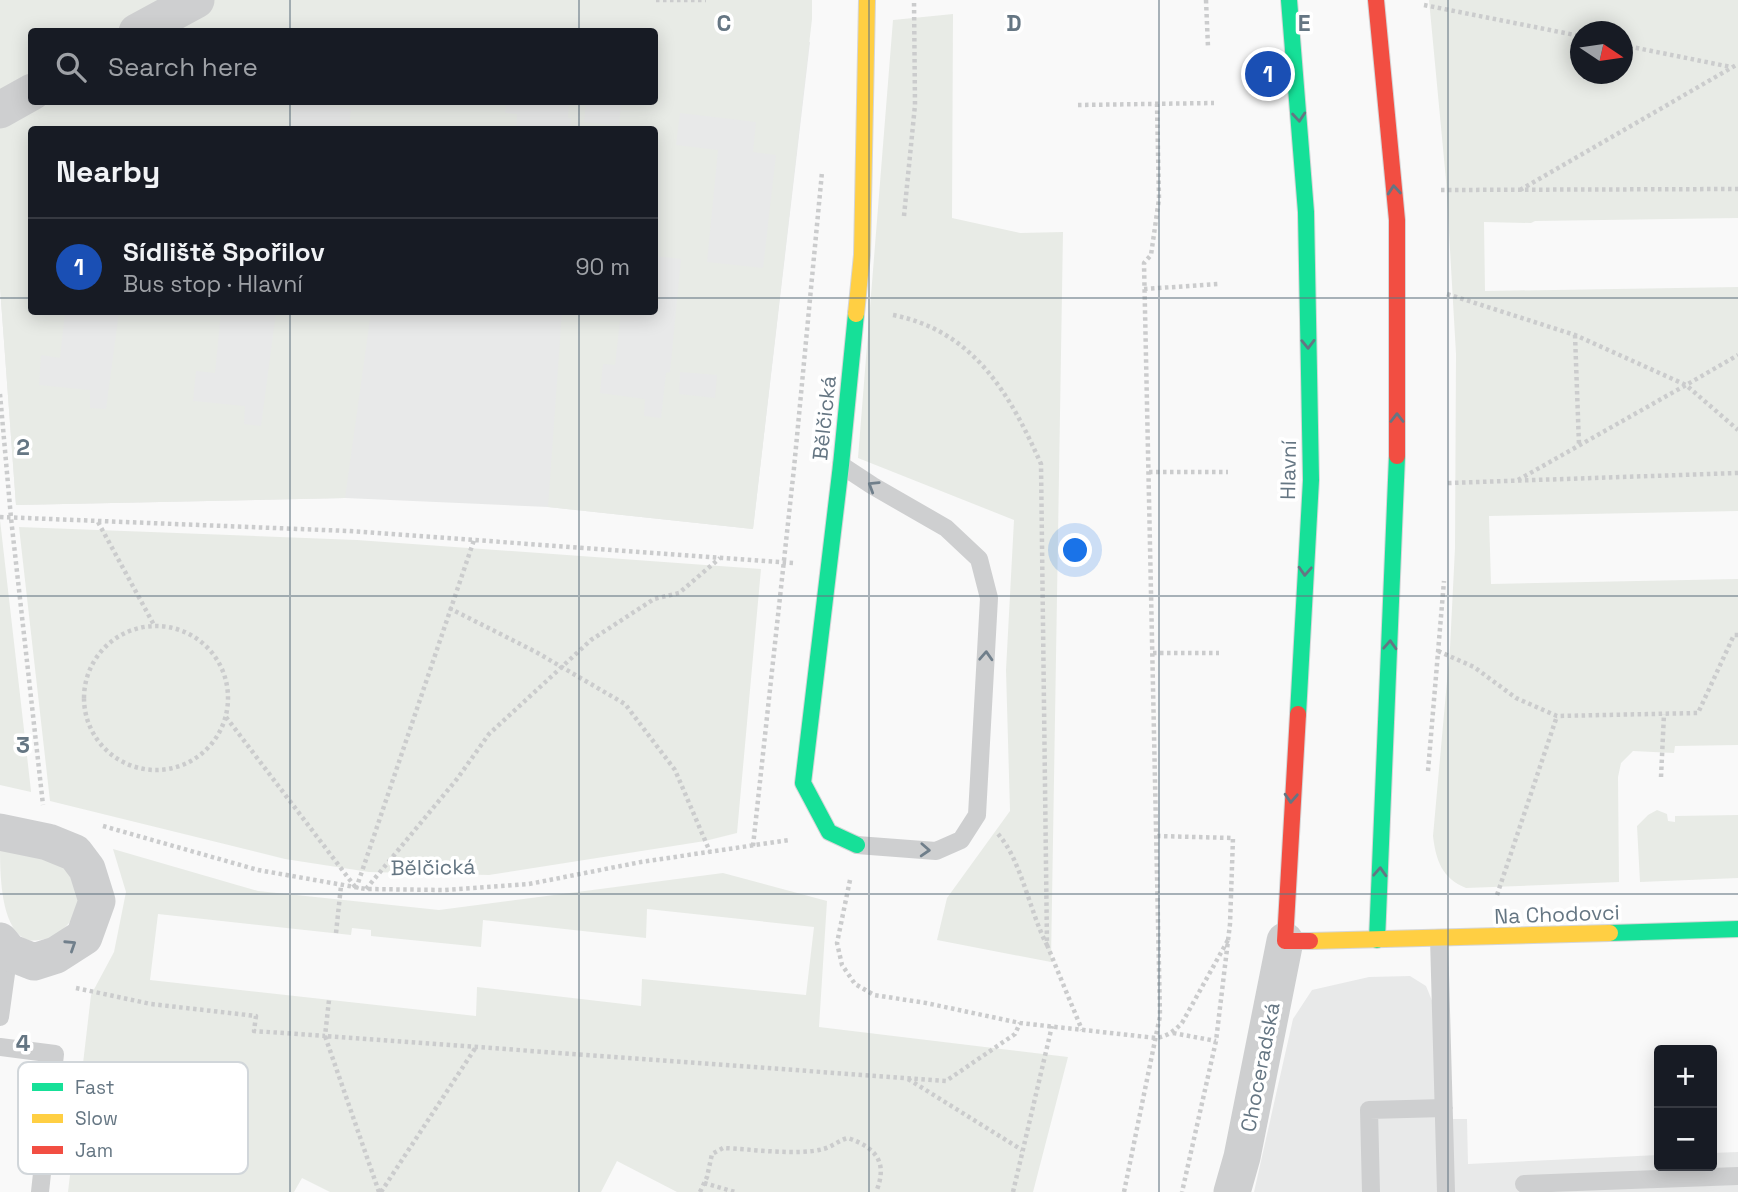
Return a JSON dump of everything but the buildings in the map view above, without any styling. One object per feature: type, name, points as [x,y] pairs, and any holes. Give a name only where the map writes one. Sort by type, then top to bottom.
[{"type":"street","points":[[144,28],[196,0]]},
{"type":"street","name":"Bělčická","points":[[829,832],[803,783],[841,465],[862,255],[867,0]]},
{"type":"street","name":"Hlavní","points":[[1285,941],[1311,480],[1306,212],[1289,0]]},
{"type":"street","points":[[1376,0],[1397,220],[1397,480],[1377,940]]},
{"type":"street","points":[[0,110],[28,94]]},
{"type":"street","points":[[0,832],[48,842],[75,853],[87,869],[97,901],[83,937],[56,955],[34,962],[4,947]]},
{"type":"street","points":[[829,832],[857,845]]},
{"type":"street","name":"Na Chodovci","points":[[1285,941],[1738,929]]},
{"type":"street","name":"Choceradská","points":[[1232,1192],[1242,1157],[1285,941]]},
{"type":"lane","points":[[841,465],[946,528],[979,559],[989,598],[977,815],[961,840],[936,851],[857,845]]},
{"type":"lane","points":[[1439,938],[1446,1192]]},
{"type":"lane","points":[[0,1017],[4,947]]},
{"type":"lane","points":[[0,1047],[55,1054],[54,1062]]},
{"type":"lane","points":[[1371,1192],[1370,1110],[1444,1108]]},
{"type":"lane","points":[[40,1192],[42,1174]]},
{"type":"lane","points":[[1524,1184],[1738,1176]]},
{"type":"path","points":[[656,0],[706,0]]},
{"type":"path","points":[[1206,0],[1208,47]]},
{"type":"path","points":[[1424,5],[1570,34]]},
{"type":"path","points":[[1633,47],[1735,65]]},
{"type":"path","points":[[1520,190],[1735,65]]},
{"type":"path","points":[[1078,105],[1214,103]]},
{"type":"path","points":[[1124,1192],[1160,1016],[1144,289],[1144,263],[1151,256],[1159,199],[1157,104]]},
{"type":"path","points":[[753,846],[822,168]]},
{"type":"path","points":[[1441,190],[1738,189]]},
{"type":"path","points":[[1144,289],[1219,284]]},
{"type":"path","points":[[1447,294],[1575,335],[1686,385],[1738,430]]},
{"type":"path","points":[[889,314],[924,322],[950,335],[972,352],[1011,405],[1041,464],[1047,945]]},
{"type":"path","points":[[1575,335],[1579,445]]},
{"type":"path","points":[[1517,480],[1738,355]]},
{"type":"path","points":[[0,394],[43,809]]},
{"type":"path","points":[[1149,472],[1228,472]]},
{"type":"path","points":[[1448,483],[1738,473]]},
{"type":"path","points":[[0,517],[349,531],[828,565]]},
{"type":"path","points":[[98,522],[153,625]]},
{"type":"path","points":[[356,889],[474,540]]},
{"type":"path","points":[[366,889],[457,779],[489,734],[591,640],[654,599],[679,593],[721,558]]},
{"type":"path","points":[[1428,771],[1444,581]]},
{"type":"path","points":[[449,608],[536,652],[625,704],[675,770],[710,852]]},
{"type":"path","points":[[153,625],[180,629],[203,643],[220,664],[228,690],[226,717],[216,740],[199,758],[176,769],[152,771],[128,766],[107,753],[92,733],[83,710],[84,685],[88,674],[93,662],[108,643],[129,630],[153,625]]},
{"type":"path","points":[[1438,651],[1474,667],[1516,698],[1557,716],[1698,713],[1734,635],[1738,635]]},
{"type":"path","points":[[1153,653],[1219,653]]},
{"type":"path","points":[[1661,777],[1664,713]]},
{"type":"path","points":[[1497,895],[1557,716]]},
{"type":"path","points":[[226,717],[356,889]]},
{"type":"path","points":[[977,815],[1001,836],[1011,856],[1037,927],[1082,1030]]},
{"type":"path","name":"Bělčická","points":[[97,824],[258,870],[356,889],[444,890],[529,884],[642,862],[829,832]]},
{"type":"path","points":[[1157,835],[1233,838],[1228,940],[1216,1041],[1182,1192]]},
{"type":"path","points":[[857,845],[837,943],[842,965],[855,984],[874,995],[1020,1023],[1156,1038],[1173,1032],[1182,1023],[1228,940]]},
{"type":"path","points":[[336,933],[341,886]]},
{"type":"path","points":[[69,986],[151,1004],[256,1016],[254,1031],[946,1081],[1015,1034],[1020,1023]]},
{"type":"path","points":[[329,1000],[326,1036],[380,1192]]},
{"type":"path","points":[[1013,1192],[1052,1026]]},
{"type":"path","points":[[1173,1032],[1216,1041]]},
{"type":"path","points":[[380,1192],[476,1047]]},
{"type":"path","points":[[907,1079],[1022,1150]]},
{"type":"path","points":[[700,1192],[712,1154],[723,1148],[804,1151],[824,1149],[848,1138],[872,1151],[880,1159],[882,1170],[876,1192]]},
{"type":"path","points":[[704,1184],[735,1192]]},
{"type":"shaded area","points":[[0,0],[812,0],[812,19],[753,529],[548,507],[562,315],[621,315],[615,365],[603,364],[600,393],[645,399],[644,416],[661,418],[666,373],[670,372],[681,259],[658,256],[658,126],[619,126],[621,105],[658,105],[658,28],[28,28],[28,105],[293,105],[291,126],[28,126],[28,315],[65,315],[60,358],[41,355],[39,385],[90,390],[90,408],[106,409],[119,315],[221,315],[215,373],[196,371],[193,401],[245,406],[244,424],[261,426],[276,315],[371,315],[345,498],[16,505],[0,287]],"holes":[[[680,113],[756,122],[753,152],[776,155],[763,268],[707,262],[718,150],[676,145]],[[680,372],[717,375],[715,398],[679,394]]]},
{"type":"shaded area","points":[[403,0],[810,42],[753,529],[548,507],[345,498],[16,505],[0,287],[0,141],[28,126],[28,315],[658,315],[658,126],[28,126],[68,105],[658,105],[658,28],[623,28]]},
{"type":"shaded area","points":[[1429,0],[1738,0],[1738,218],[1484,222],[1485,291],[1738,287],[1738,511],[1489,516],[1491,584],[1738,579],[1738,745],[1675,746],[1674,753],[1633,751],[1621,763],[1618,777],[1619,882],[1466,888],[1446,874],[1436,853],[1433,836],[1450,648],[1455,548],[1456,354],[1446,180]]},
{"type":"shaded area","points":[[953,14],[952,218],[1020,233],[1063,232],[1051,962],[937,940],[947,898],[1010,811],[1006,670],[1014,520],[858,458],[893,20]]},
{"type":"shaded area","points":[[506,105],[505,113],[517,114],[516,126],[349,126],[351,109],[327,106]]},
{"type":"shaded area","points":[[569,105],[586,105],[584,122],[619,126],[570,126]]},
{"type":"shaded area","points":[[0,520],[31,791],[31,792],[0,785]]},
{"type":"shaded area","points":[[19,527],[357,540],[761,569],[737,833],[705,841],[489,875],[369,872],[285,859],[50,801]]},
{"type":"shaded area","points":[[1657,810],[1667,814],[1668,821],[1675,822],[1675,816],[1738,815],[1738,878],[1640,882],[1637,826]]},
{"type":"shaded area","points":[[0,842],[69,864],[83,908],[56,937],[28,940],[12,925],[4,899]]},
{"type":"shaded area","points":[[113,849],[258,891],[439,910],[723,873],[827,901],[819,1027],[1068,1057],[1033,1192],[677,1192],[617,1161],[601,1192],[330,1192],[302,1178],[294,1192],[68,1192],[70,1174],[248,1174],[248,1062],[83,1062],[91,995],[114,952],[126,892]],"holes":[[[647,909],[814,927],[806,995],[642,979],[641,1006],[477,987],[476,1016],[150,980],[158,914],[351,935],[352,928],[371,930],[371,936],[481,947],[483,920],[646,938]]]},
{"type":"shaded area","points":[[1410,976],[1426,986],[1433,1003],[1436,1119],[1467,1119],[1468,1164],[1654,1155],[1654,1171],[1717,1171],[1717,1153],[1738,1152],[1738,1192],[1254,1192],[1293,1019],[1312,990],[1369,977]]},
{"type":"traffic: fast","points":[[1289,0],[1306,212],[1311,480],[1298,714]]},
{"type":"traffic: fast","points":[[856,314],[803,783],[829,832],[857,845]]},
{"type":"traffic: fast","points":[[1377,940],[1397,456]]},
{"type":"traffic: fast","points":[[1610,933],[1738,929]]},
{"type":"traffic: slow","points":[[856,314],[862,255],[867,0]]},
{"type":"traffic: slow","points":[[1310,941],[1610,933]]},
{"type":"traffic: jam","points":[[1376,0],[1397,220],[1397,456]]},
{"type":"traffic: jam","points":[[1298,714],[1285,941],[1310,941]]},
{"type":"place","name":"Sídliště Spořilov","points":[[1268,74]]}]
